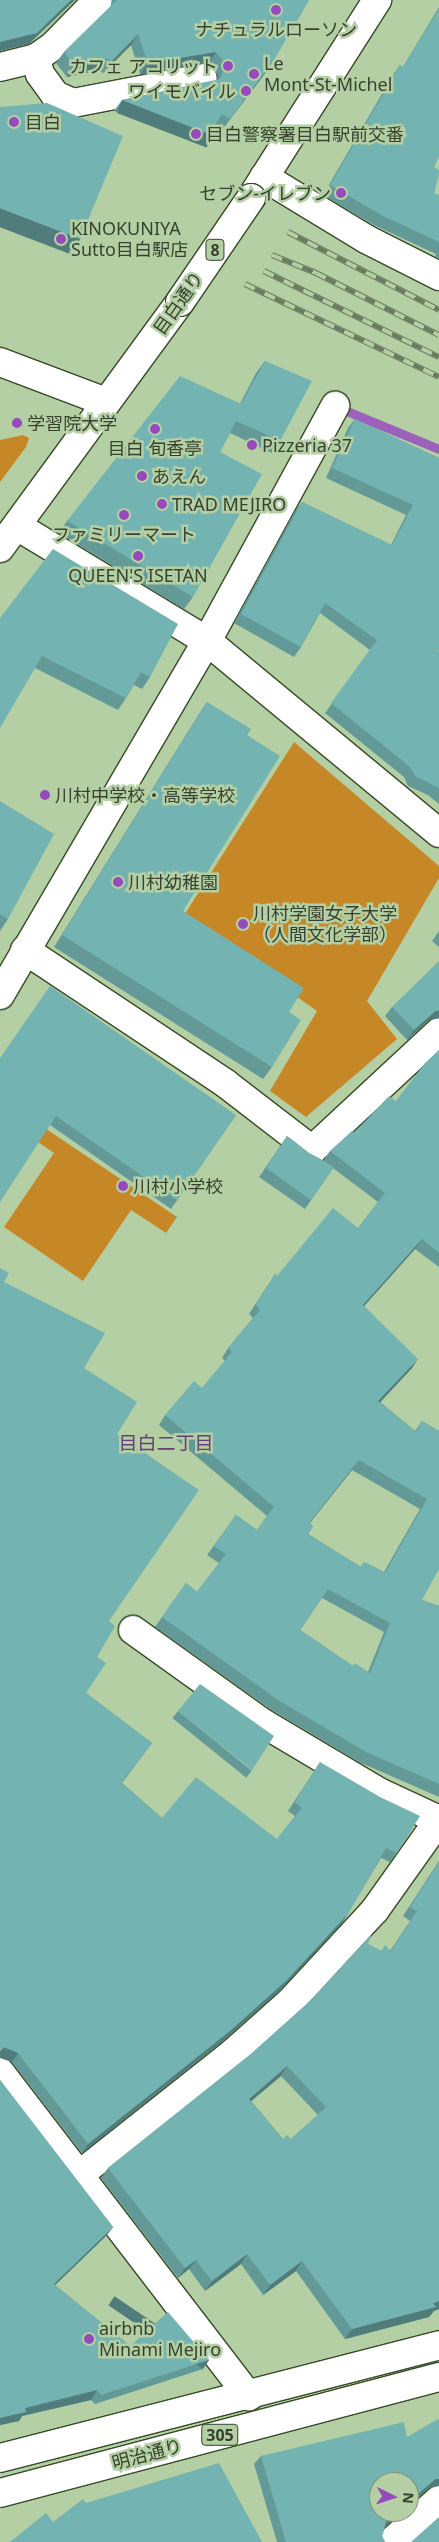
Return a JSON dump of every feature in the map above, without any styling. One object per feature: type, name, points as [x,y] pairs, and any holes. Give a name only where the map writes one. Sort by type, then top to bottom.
[{"type":"street","points":[[0,67],[36,58],[53,46],[98,0]]},
{"type":"street","name":"目白通り","points":[[0,548],[180,302],[257,187],[377,0]]},
{"type":"street","points":[[36,58],[40,74],[54,95],[73,103],[203,78]]},
{"type":"street","points":[[257,187],[439,276]]},
{"type":"street","points":[[0,362],[106,402]]},
{"type":"street","points":[[0,995],[24,950],[207,641],[334,406]]},
{"type":"street","points":[[17,526],[207,641],[439,833]]},
{"type":"street","points":[[24,950],[225,1083],[312,1150],[439,1032]]},
{"type":"street","points":[[79,2175],[234,2052],[291,2001],[375,1910],[439,1820],[381,1794],[263,1723],[133,1630]]},
{"type":"street","points":[[0,2072],[249,2396]]},
{"type":"street","name":"明治通り","points":[[0,2458],[249,2396],[439,2345]]},
{"type":"street","name":"明治通り","points":[[0,2493],[439,2377]]},
{"type":"street","points":[[391,2542],[439,2500]]},
{"type":"shaded area","points":[[23,435],[29,438],[26,447],[0,482],[0,440]]},
{"type":"shaded area","points":[[294,742],[439,866],[439,878],[367,1001],[397,1039],[306,1117],[270,1091],[317,1011],[183,917]]},
{"type":"shaded area","points":[[0,1098],[177,1217],[166,1233],[131,1210],[83,1281],[4,1227],[54,1153],[0,1116]]},
{"type":"building","points":[[0,0],[71,0],[37,33],[0,42]]},
{"type":"building","points":[[117,0],[309,0],[273,61],[230,119],[221,114],[211,135],[122,100],[220,79],[226,65],[216,52],[148,63],[138,34],[111,62],[107,59],[74,66],[64,52]]},
{"type":"building","points":[[439,9],[439,156],[434,167],[439,170],[439,174],[434,194],[439,195],[439,242],[381,215],[330,185],[400,65],[403,67]]},
{"type":"building","points":[[47,103],[123,136],[80,239],[0,208],[0,107]]},
{"type":"building","name":"TRAD MEJIRO","points":[[265,361],[312,381],[280,441],[236,421],[220,452],[262,474],[193,597],[67,521],[180,376],[241,404]]},
{"type":"building","points":[[355,419],[439,458],[439,789],[415,776],[410,767],[331,703],[377,640],[325,603],[301,647],[241,614],[302,502],[392,545],[413,505],[332,468]]},
{"type":"building","points":[[53,549],[178,624],[150,677],[141,672],[126,698],[42,656],[0,728],[0,618]]},
{"type":"building","points":[[207,702],[251,729],[247,735],[280,756],[183,911],[304,988],[289,1012],[301,1020],[272,1067],[62,935]]},
{"type":"building","points":[[0,801],[54,834],[8,919],[0,914]]},
{"type":"building","points":[[439,961],[439,1010],[435,1011],[414,1030],[392,1007]]},
{"type":"building","points":[[50,986],[236,1115],[177,1200],[56,1116],[0,1202],[0,1058]]},
{"type":"building","points":[[439,1050],[439,1253],[422,1239],[363,1305],[418,1359],[378,1401],[416,1432],[422,1421],[439,1431],[439,1569],[422,1600],[439,1606],[439,1784],[366,1752],[278,1700],[162,1617],[186,1583],[197,1592],[226,1554],[214,1546],[236,1515],[257,1530],[274,1507],[165,1415],[194,1381],[202,1388],[232,1352],[228,1348],[260,1310],[256,1304],[275,1274],[277,1276],[333,1208],[358,1228],[385,1193],[330,1151],[352,1131],[354,1133],[389,1096],[396,1101],[425,1063]],"holes":[[[359,1460],[427,1499],[385,1573],[364,1562],[361,1567],[307,1534],[313,1526],[309,1523]],[[328,1589],[390,1623],[370,1673],[355,1663],[353,1666],[300,1630]]]},
{"type":"building","points":[[287,1136],[309,1153],[334,1167],[311,1200],[266,1168]]},
{"type":"building","points":[[0,1268],[9,1273],[4,1282],[105,1333],[84,1368],[137,1402],[117,1434],[199,1490],[109,1621],[115,1626],[97,1657],[106,1663],[86,1693],[152,1743],[121,1783],[162,1818],[196,1777],[277,1839],[302,1808],[295,1802],[320,1762],[380,1797],[420,1816],[397,1853],[386,1848],[348,1914],[286,1981],[230,2031],[88,2144],[18,2053],[4,2047],[0,2051]]},
{"type":"building","points":[[200,1684],[274,1736],[252,1770],[178,1711]]},
{"type":"building","points":[[439,1862],[439,2301],[433,2303],[436,2307],[352,2329],[302,2261],[270,2285],[247,2254],[212,2281],[196,2260],[185,2268],[108,2168],[251,2054],[309,2002],[372,1934],[368,1944],[381,1951],[385,1945],[391,1951],[417,1911],[410,1907]],"holes":[[[287,2066],[326,2107],[291,2139],[287,2135],[283,2139],[249,2099]]]},
{"type":"building","points":[[0,2080],[113,2227],[54,2284],[130,2346],[168,2312],[209,2360],[101,2395],[97,2390],[25,2408],[26,2412],[0,2418]]},
{"type":"building","points":[[438,2419],[439,2479],[435,2479],[419,2493],[419,2472],[369,2472],[369,2522],[386,2522],[382,2536],[385,2542],[286,2542],[261,2456],[404,2422],[407,2437]]},
{"type":"building","points":[[219,2463],[262,2542],[10,2542],[46,2513],[53,2522],[83,2499],[86,2503]]},
{"type":"building","points":[[439,2517],[439,2542],[411,2542]]},
{"type":"waterway","points":[[337,407],[439,449]]},
{"type":"railway","points":[[288,232],[439,310]]},
{"type":"railway","points":[[272,255],[316,273],[439,335]]},
{"type":"railway","points":[[264,271],[439,357]]},
{"type":"railway","points":[[245,284],[439,377]]},
{"type":"place","name":"ナチュラルローソン","points":[[276,10]]},
{"type":"place","name":"カフェ アコリット","points":[[228,66]]},
{"type":"place","name":"Le Mont-St-Michel","points":[[254,74]]},
{"type":"place","name":"ワイモバイル","points":[[246,91]]},
{"type":"place","name":"目白","points":[[14,122]]},
{"type":"place","name":"目白警察署目白駅前交番","points":[[196,134]]},
{"type":"place","name":"セブン-イレブン","points":[[341,193]]},
{"type":"place","name":"KINOKUNIYA Sutto目白駅店","points":[[61,239]]},
{"type":"place","name":"学習院大学","points":[[17,423]]},
{"type":"place","name":"目白 旬香亭","points":[[155,429]]},
{"type":"place","name":"Pizzeria 37","points":[[252,445]]},
{"type":"place","name":"あえん","points":[[142,476]]},
{"type":"place","name":"TRAD MEJIRO","points":[[162,504]]},
{"type":"place","name":"ファミリーマート","points":[[124,515]]},
{"type":"place","name":"QUEEN'S ISETAN","points":[[138,556]]},
{"type":"place","name":"川村中学校・高等学校","points":[[45,795]]},
{"type":"place","name":"川村幼稚園","points":[[118,882]]},
{"type":"place","name":"川村学園女子大学 （人間文化学部）","points":[[243,924]]},
{"type":"place","name":"川村小学校","points":[[123,1186]]},
{"type":"place","name":"airbnb Minami Mejiro","points":[[89,2339]]},
{"type":"district","name":"目白二丁目","points":[[166,1444]]}]
